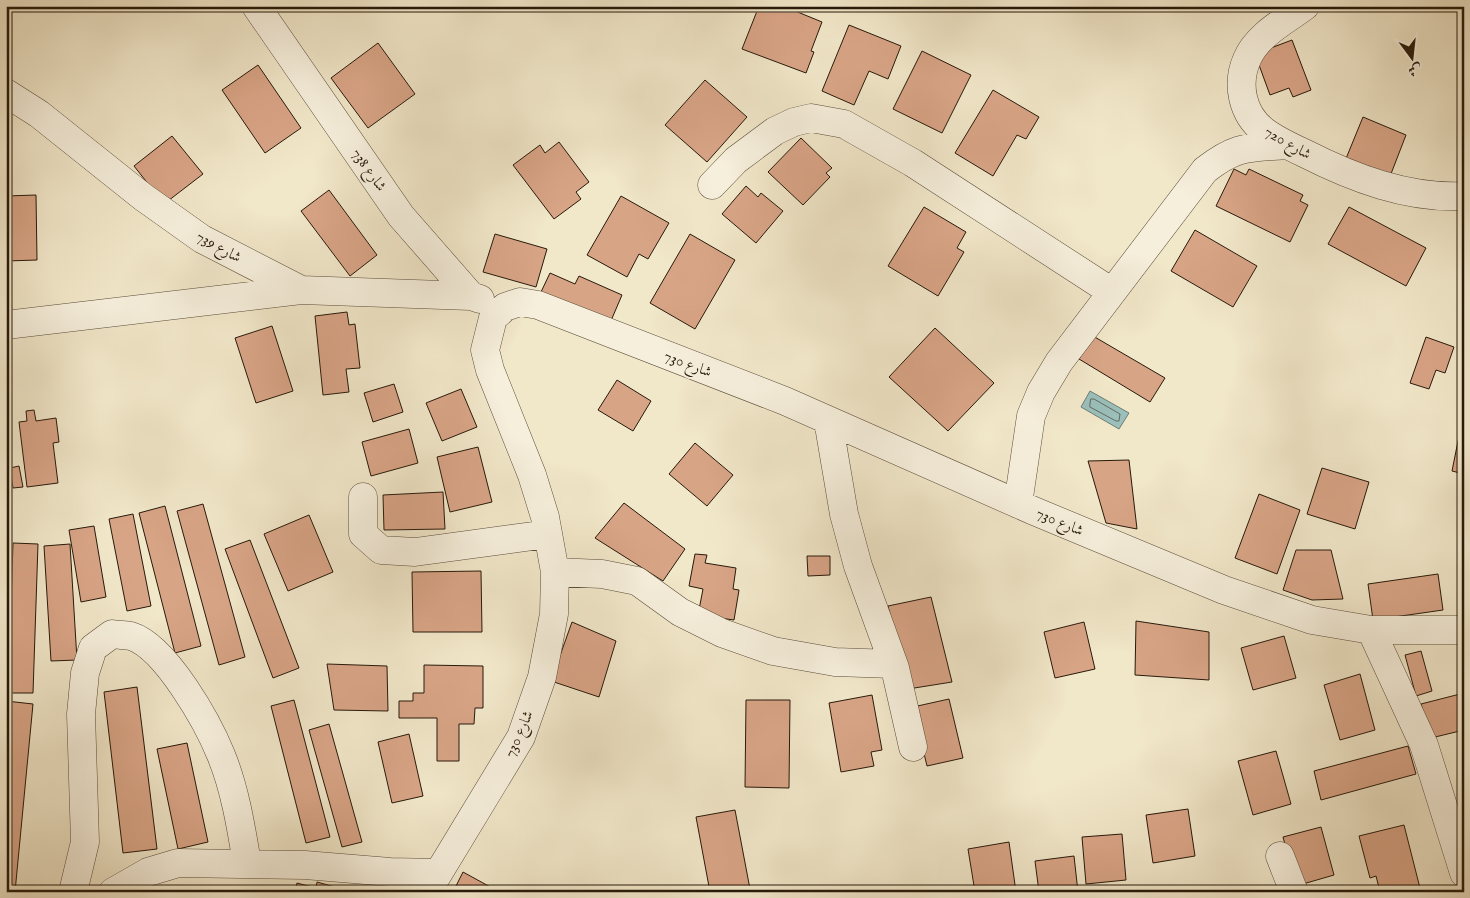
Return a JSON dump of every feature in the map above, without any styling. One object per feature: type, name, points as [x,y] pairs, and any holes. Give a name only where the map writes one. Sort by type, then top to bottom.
[{"type":"street","name":"شارع 738","points":[[256,6],[401,216],[471,296]]},
{"type":"street","name":"شارع 720","points":[[1305,6],[1258,41],[1247,58],[1241,77],[1242,98],[1250,116],[1263,131],[1337,169],[1403,191],[1464,196]]},
{"type":"street","name":"شارع 739","points":[[6,93],[46,119],[143,197],[202,239],[302,290],[471,296]]},
{"type":"street","points":[[712,185],[736,160],[775,131],[794,122],[812,118],[844,124],[913,164],[1112,292]]},
{"type":"street","points":[[1018,504],[1031,416],[1041,392],[1059,362],[1205,170],[1226,154],[1246,148],[1287,145]]},
{"type":"street","points":[[6,325],[302,290]]},
{"type":"street","points":[[471,296],[505,307]]},
{"type":"street","name":"شارع 730","points":[[432,883],[521,737],[542,677],[554,614],[555,572],[545,517],[532,475],[490,370],[486,350],[493,318],[505,307],[520,302],[538,305],[785,401],[1018,504],[1224,590],[1312,620],[1372,630],[1464,630]]},
{"type":"street","points":[[828,420],[844,514],[858,566],[893,664],[913,746]]},
{"type":"street","points":[[363,497],[363,534],[381,550],[415,552],[548,534]]},
{"type":"street","points":[[555,572],[602,574],[637,581],[680,612],[722,633],[773,651],[835,662],[893,664]]},
{"type":"street","points":[[1372,630],[1424,745],[1464,873]]},
{"type":"street","points":[[73,892],[85,842],[81,714],[85,672],[93,648],[112,634],[132,636],[156,653],[185,686],[221,756],[238,813],[247,863]]},
{"type":"street","points":[[1280,856],[1294,892]]},
{"type":"street","points":[[113,892],[148,872],[178,863],[247,863],[432,883]]},
{"type":"water","points":[[1090,391],[1129,413],[1119,429],[1081,407]]},
{"type":"building","points":[[759,6],[783,6],[822,22],[811,51],[814,52],[806,73],[742,49]]},
{"type":"building","points":[[849,25],[901,46],[888,79],[869,71],[854,105],[822,91]]},
{"type":"building","points":[[1292,40],[1311,90],[1293,97],[1289,88],[1270,95],[1255,54]]},
{"type":"building","points":[[378,43],[415,94],[368,128],[331,78]]},
{"type":"building","points":[[922,51],[971,75],[942,133],[893,109]]},
{"type":"building","points":[[258,65],[301,128],[265,153],[222,90]]},
{"type":"building","points":[[705,80],[747,117],[707,162],[665,125]]},
{"type":"building","points":[[993,90],[1039,117],[1026,139],[1017,135],[993,176],[955,153]]},
{"type":"building","points":[[1363,117],[1406,135],[1389,179],[1345,161]]},
{"type":"building","points":[[172,136],[203,174],[164,204],[134,166]]},
{"type":"building","points":[[801,138],[832,168],[826,173],[830,177],[803,205],[768,172]]},
{"type":"building","points":[[559,142],[589,182],[576,192],[581,199],[554,219],[513,165],[540,145],[545,153]]},
{"type":"building","points":[[1234,169],[1246,175],[1249,169],[1303,195],[1300,201],[1308,205],[1290,242],[1216,206]]},
{"type":"building","points":[[746,186],[758,197],[761,193],[783,211],[756,243],[722,214]]},
{"type":"building","points":[[329,190],[377,255],[350,276],[301,211]]},
{"type":"building","points":[[36,195],[37,260],[6,261],[6,196]]},
{"type":"building","points":[[621,196],[669,223],[648,259],[639,254],[627,277],[587,255]]},
{"type":"building","points":[[924,207],[966,232],[957,248],[964,252],[938,296],[888,266]]},
{"type":"building","points":[[1349,207],[1426,248],[1406,286],[1328,244]]},
{"type":"building","points":[[1195,230],[1257,266],[1233,307],[1171,271]]},
{"type":"building","points":[[495,234],[547,249],[536,287],[483,272]]},
{"type":"building","points":[[690,234],[735,260],[695,329],[650,303]]},
{"type":"building","points":[[550,273],[575,284],[579,276],[622,295],[610,323],[541,292]]},
{"type":"building","points":[[347,312],[349,325],[355,324],[360,368],[346,369],[349,392],[323,395],[315,316]]},
{"type":"building","points":[[272,326],[293,391],[256,403],[235,338]]},
{"type":"building","points":[[935,328],[994,383],[948,431],[889,377]]},
{"type":"building","points":[[1093,336],[1165,378],[1150,402],[1079,359]]},
{"type":"building","points":[[1426,337],[1454,347],[1445,373],[1436,370],[1429,389],[1410,383]]},
{"type":"building","points":[[617,380],[651,401],[633,431],[598,410]]},
{"type":"building","points":[[394,384],[403,412],[373,422],[364,393]]},
{"type":"building","points":[[461,389],[477,427],[442,441],[426,403]]},
{"type":"building","points":[[34,410],[36,421],[56,418],[59,442],[53,443],[58,483],[27,487],[19,422],[27,421],[26,411]]},
{"type":"building","points":[[1461,426],[1464,427],[1464,474],[1452,471]]},
{"type":"building","points":[[409,429],[418,463],[371,476],[362,442]]},
{"type":"building","points":[[695,443],[733,475],[707,506],[669,474]]},
{"type":"building","points":[[478,447],[492,502],[450,512],[437,457]]},
{"type":"building","points":[[1129,460],[1137,529],[1106,523],[1088,461]]},
{"type":"building","points":[[19,466],[23,487],[13,488],[10,468]]},
{"type":"building","points":[[1322,468],[1369,482],[1355,529],[1307,514]]},
{"type":"building","points":[[443,492],[445,529],[384,530],[383,495]]},
{"type":"building","points":[[1259,494],[1300,510],[1277,574],[1235,558]]},
{"type":"building","points":[[624,503],[685,549],[663,581],[595,538]]},
{"type":"building","points":[[203,504],[245,657],[219,665],[177,511]]},
{"type":"building","points":[[165,506],[201,646],[175,653],[139,513]]},
{"type":"building","points":[[133,514],[151,606],[127,611],[109,519]]},
{"type":"building","points":[[309,515],[333,572],[288,591],[264,534]]},
{"type":"building","points":[[94,526],[106,597],[81,602],[69,530]]},
{"type":"building","points":[[250,540],[299,668],[273,678],[225,549]]},
{"type":"building","points":[[13,543],[38,544],[33,693],[8,693]]},
{"type":"building","points":[[70,544],[77,660],[51,661],[44,546]]},
{"type":"building","points":[[1296,550],[1331,550],[1343,599],[1312,600],[1283,590]]},
{"type":"building","points":[[695,554],[707,555],[705,563],[736,568],[733,589],[739,590],[734,620],[698,615],[703,589],[689,586]]},
{"type":"building","points":[[807,556],[830,556],[830,575],[808,576]]},
{"type":"building","points":[[481,571],[482,632],[413,632],[412,572]]},
{"type":"building","points":[[1438,574],[1443,610],[1373,620],[1368,584]]},
{"type":"building","points":[[931,597],[952,682],[908,689],[888,606]]},
{"type":"building","points":[[1136,621],[1209,632],[1209,680],[1135,675]]},
{"type":"building","points":[[572,622],[616,641],[599,697],[551,681]]},
{"type":"building","points":[[1084,622],[1095,669],[1055,678],[1044,632]]},
{"type":"building","points":[[1284,636],[1296,678],[1253,690],[1241,648]]},
{"type":"building","points":[[1421,651],[1432,691],[1416,696],[1405,655]]},
{"type":"building","points":[[327,664],[387,666],[388,711],[334,710]]},
{"type":"building","points":[[424,665],[483,666],[483,708],[475,708],[474,724],[459,724],[459,761],[437,761],[437,718],[399,718],[399,701],[413,701],[413,693],[424,693]]},
{"type":"building","points":[[1360,674],[1375,730],[1340,740],[1324,685]]},
{"type":"building","points":[[137,687],[157,849],[123,853],[104,692]]},
{"type":"building","points":[[1464,693],[1464,730],[1431,738],[1421,704]]},
{"type":"building","points":[[872,695],[882,750],[871,752],[874,766],[841,772],[829,703]]},
{"type":"building","points":[[949,699],[963,758],[927,766],[913,707]]},
{"type":"building","points":[[294,700],[330,837],[306,843],[271,706]]},
{"type":"building","points":[[746,700],[790,700],[789,788],[745,787]]},
{"type":"building","points":[[6,701],[33,704],[15,892],[6,892]]},
{"type":"building","points":[[329,724],[362,842],[342,847],[309,730]]},
{"type":"building","points":[[409,734],[423,796],[392,803],[378,742]]},
{"type":"building","points":[[187,743],[208,842],[178,849],[157,749]]},
{"type":"building","points":[[1408,746],[1416,774],[1321,800],[1314,771]]},
{"type":"building","points":[[1276,751],[1291,804],[1253,815],[1238,761]]},
{"type":"building","points":[[1464,803],[1464,820],[1459,804]]},
{"type":"building","points":[[1188,809],[1195,856],[1153,863],[1146,815]]},
{"type":"building","points":[[735,810],[750,889],[734,892],[710,892],[696,817]]},
{"type":"building","points":[[1404,825],[1421,892],[1380,892],[1376,876],[1370,878],[1359,836]]},
{"type":"building","points":[[1321,827],[1334,875],[1296,886],[1283,837]]},
{"type":"building","points":[[1122,834],[1126,880],[1086,884],[1082,837]]},
{"type":"building","points":[[1009,842],[1016,892],[975,892],[968,849]]},
{"type":"building","points":[[1074,856],[1078,892],[1039,892],[1035,861]]},
{"type":"building","points":[[463,872],[494,889],[492,892],[453,892]]},
{"type":"building","points":[[317,882],[353,892],[294,892],[297,883],[316,888]]}]
